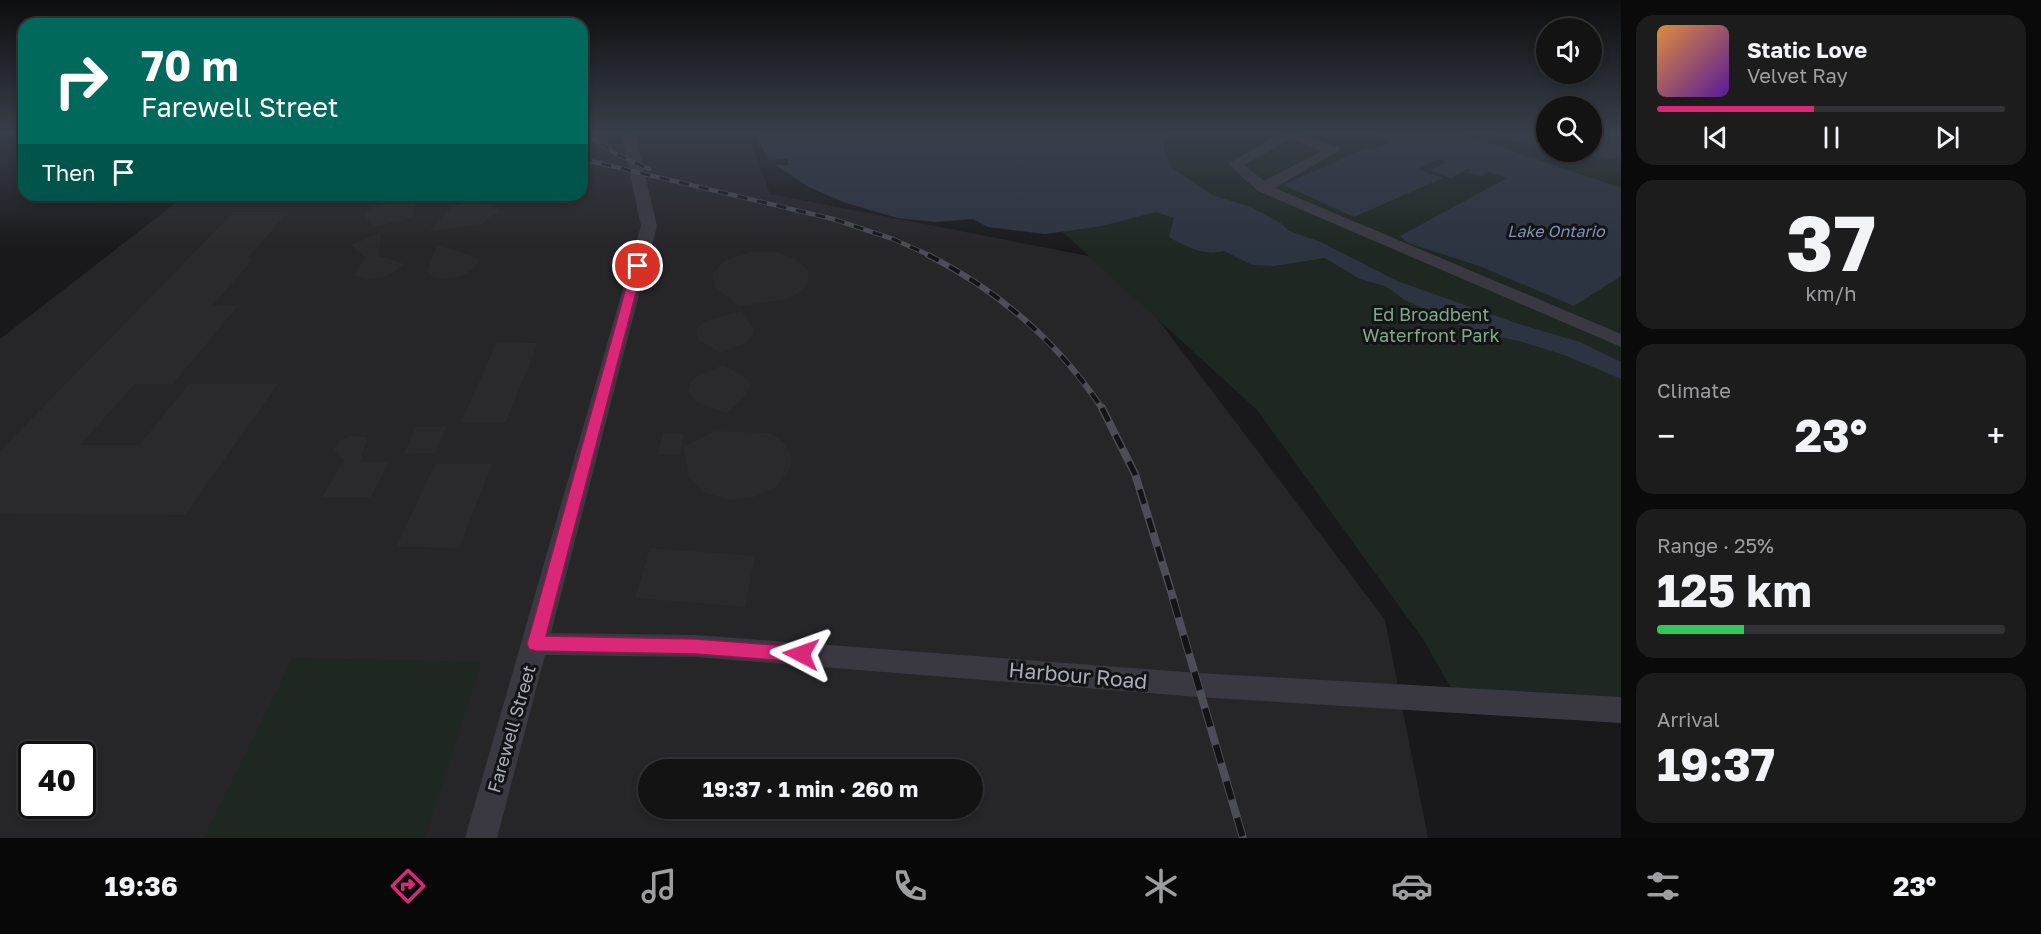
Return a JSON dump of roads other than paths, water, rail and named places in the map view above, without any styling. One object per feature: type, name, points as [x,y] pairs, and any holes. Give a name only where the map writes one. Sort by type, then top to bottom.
[{"type":"street","name":"Farewell Street","points":[[482,838],[649,226],[638,171]]},
{"type":"street","points":[[1243,171],[1263,188],[1621,341]]},
{"type":"street","points":[[1263,188],[1295,171]]},
{"type":"street","name":"Harbour Road","points":[[536,644],[696,646],[1198,686],[1621,710]]},
{"type":"water","points":[[784,171],[1177,171],[1212,195],[1251,207],[1282,224],[1289,231],[1321,242],[1397,281],[1519,324],[1580,342],[1621,362],[1621,379],[1564,355],[1519,341],[1480,333],[1452,322],[1405,300],[1385,286],[1360,279],[1325,258],[1274,266],[1252,265],[1224,251],[1195,250],[1169,237],[1174,218],[1156,212],[1102,226],[1045,234],[988,227],[973,219],[935,222],[897,218],[843,202],[809,187]]},
{"type":"water","name":"Lake Ontario","points":[[1314,171],[1424,171],[1443,178],[1354,217],[1283,185]]},
{"type":"water","name":"Lake Ontario","points":[[1433,171],[1463,171],[1451,178]]},
{"type":"water","name":"Lake Ontario","points":[[1571,171],[1621,188],[1621,276],[1574,306],[1482,267],[1408,243],[1400,236],[1507,178],[1489,172],[1481,176],[1468,172]]},
{"type":"railway","points":[[633,171],[833,219],[893,239],[931,256]]},
{"type":"railway","points":[[928,255],[979,285],[1026,321],[1067,363],[1103,410]]},
{"type":"railway","points":[[1103,410],[1135,474],[1174,601]]},
{"type":"railway","points":[[1173,599],[1243,838]]},
{"type":"park label","name":"Ed Broadbent Waterfront Park","points":[[1431,325]]}]
